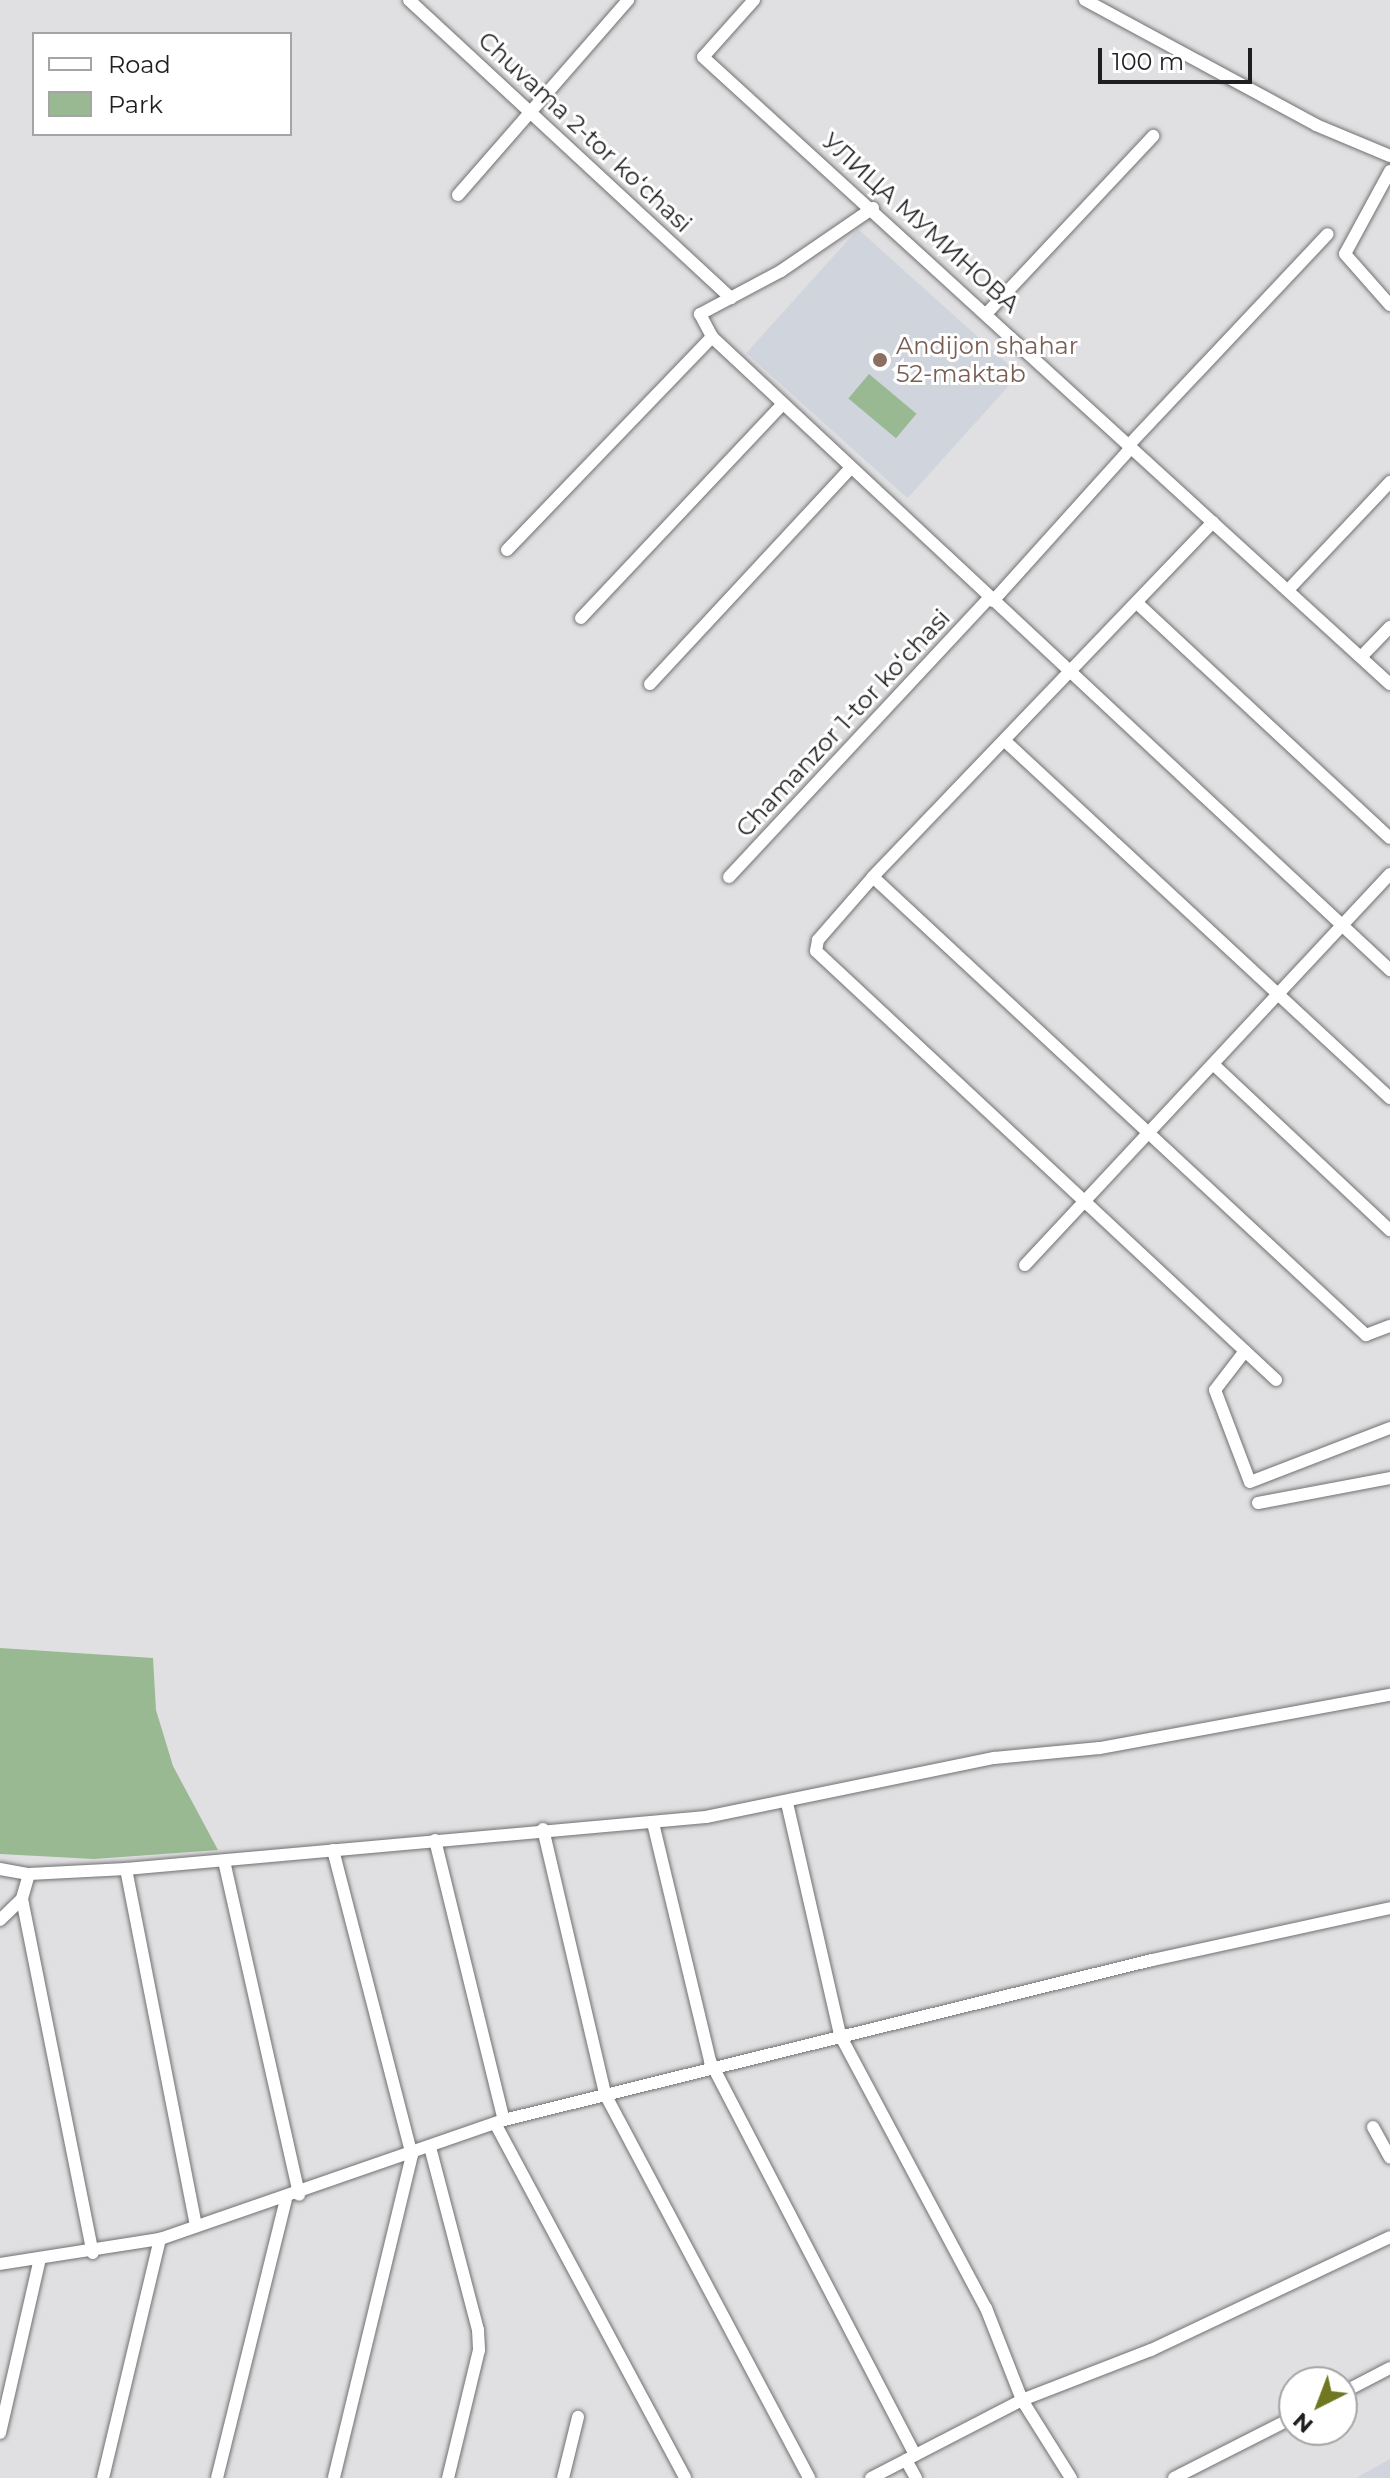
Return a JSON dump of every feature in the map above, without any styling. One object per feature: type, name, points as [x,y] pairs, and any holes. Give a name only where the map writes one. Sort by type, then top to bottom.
[{"type":"street","name":"Chuvama 2-tor koʻchasi","points":[[409,0],[731,298]]},
{"type":"street","points":[[458,195],[628,0]]},
{"type":"street","name":"УЛИЦА МУМИНОВА","points":[[754,0],[703,57],[873,208],[1390,684]]},
{"type":"street","points":[[1085,0],[1316,125],[1390,156]]},
{"type":"street","points":[[987,313],[1153,136]]},
{"type":"street","points":[[1390,171],[1345,254],[1390,305]]},
{"type":"street","points":[[873,208],[781,271],[700,314],[712,337],[1390,970]]},
{"type":"street","name":"Chamanzor 1-tor koʻchasi","points":[[729,877],[1328,234]]},
{"type":"street","points":[[507,550],[712,337]]},
{"type":"street","points":[[581,618],[783,404]]},
{"type":"street","points":[[650,684],[851,468]]},
{"type":"street","points":[[1288,590],[1390,482]]},
{"type":"street","points":[[1213,522],[873,877],[818,940],[816,951],[1081,1204],[1276,1380]]},
{"type":"street","points":[[1137,603],[1390,838]]},
{"type":"street","points":[[1361,657],[1390,627]]},
{"type":"street","points":[[1005,741],[1390,1098]]},
{"type":"street","points":[[1025,1265],[1390,874]]},
{"type":"street","points":[[873,877],[1145,1134],[1366,1335],[1390,1326]]},
{"type":"street","points":[[1213,1064],[1390,1230]]},
{"type":"street","points":[[1245,1351],[1215,1390],[1250,1482],[1390,1428]]},
{"type":"street","points":[[1258,1503],[1390,1478]]},
{"type":"street","points":[[0,1869],[29,1874],[126,1869],[543,1829],[653,1823],[787,1803],[941,1767],[1100,1748],[1390,1695]]},
{"type":"street","points":[[787,1803],[840,2035],[986,2308],[1022,2400],[1071,2478]]},
{"type":"street","points":[[653,1823],[716,2067],[910,2457],[916,2478]]},
{"type":"street","points":[[543,1829],[605,2094],[809,2478]]},
{"type":"street","points":[[435,1840],[500,2122],[685,2478]]},
{"type":"street","points":[[333,1850],[412,2155],[334,2478]]},
{"type":"street","points":[[224,1861],[299,2195]]},
{"type":"street","points":[[126,1869],[196,2225]]},
{"type":"street","points":[[29,1874],[22,1899],[93,2253]]},
{"type":"street","points":[[0,1920],[22,1899]]},
{"type":"street","points":[[0,2264],[93,2253],[160,2239],[196,2225],[286,2200],[500,2122],[840,2035],[1390,1908]]},
{"type":"street","points":[[1373,2127],[1390,2158]]},
{"type":"street","points":[[430,2147],[478,2330],[479,2350],[448,2478]]},
{"type":"street","points":[[217,2478],[286,2200]]},
{"type":"street","points":[[871,2478],[1022,2400],[1151,2350],[1390,2237]]},
{"type":"street","points":[[103,2478],[160,2239]]},
{"type":"street","points":[[0,2433],[40,2259]]},
{"type":"street","points":[[1358,2385],[1390,2368]]},
{"type":"street","points":[[563,2478],[578,2417]]},
{"type":"street","points":[[1174,2478],[1278,2425]]},
{"type":"shaded area","name":"Andijon shahar 52-maktab","points":[[858,229],[1019,374],[908,498],[746,353]]},
{"type":"shaded area","points":[[1390,2459],[1390,2478],[1356,2478]]},
{"type":"green space","points":[[869,374],[916,414],[896,438],[848,399]]},
{"type":"green space","points":[[0,1648],[153,1658],[156,1710],[173,1766],[218,1850],[94,1859],[0,1854]]},
{"type":"place","name":"Andijon shahar 52-maktab","points":[[880,360]]}]
